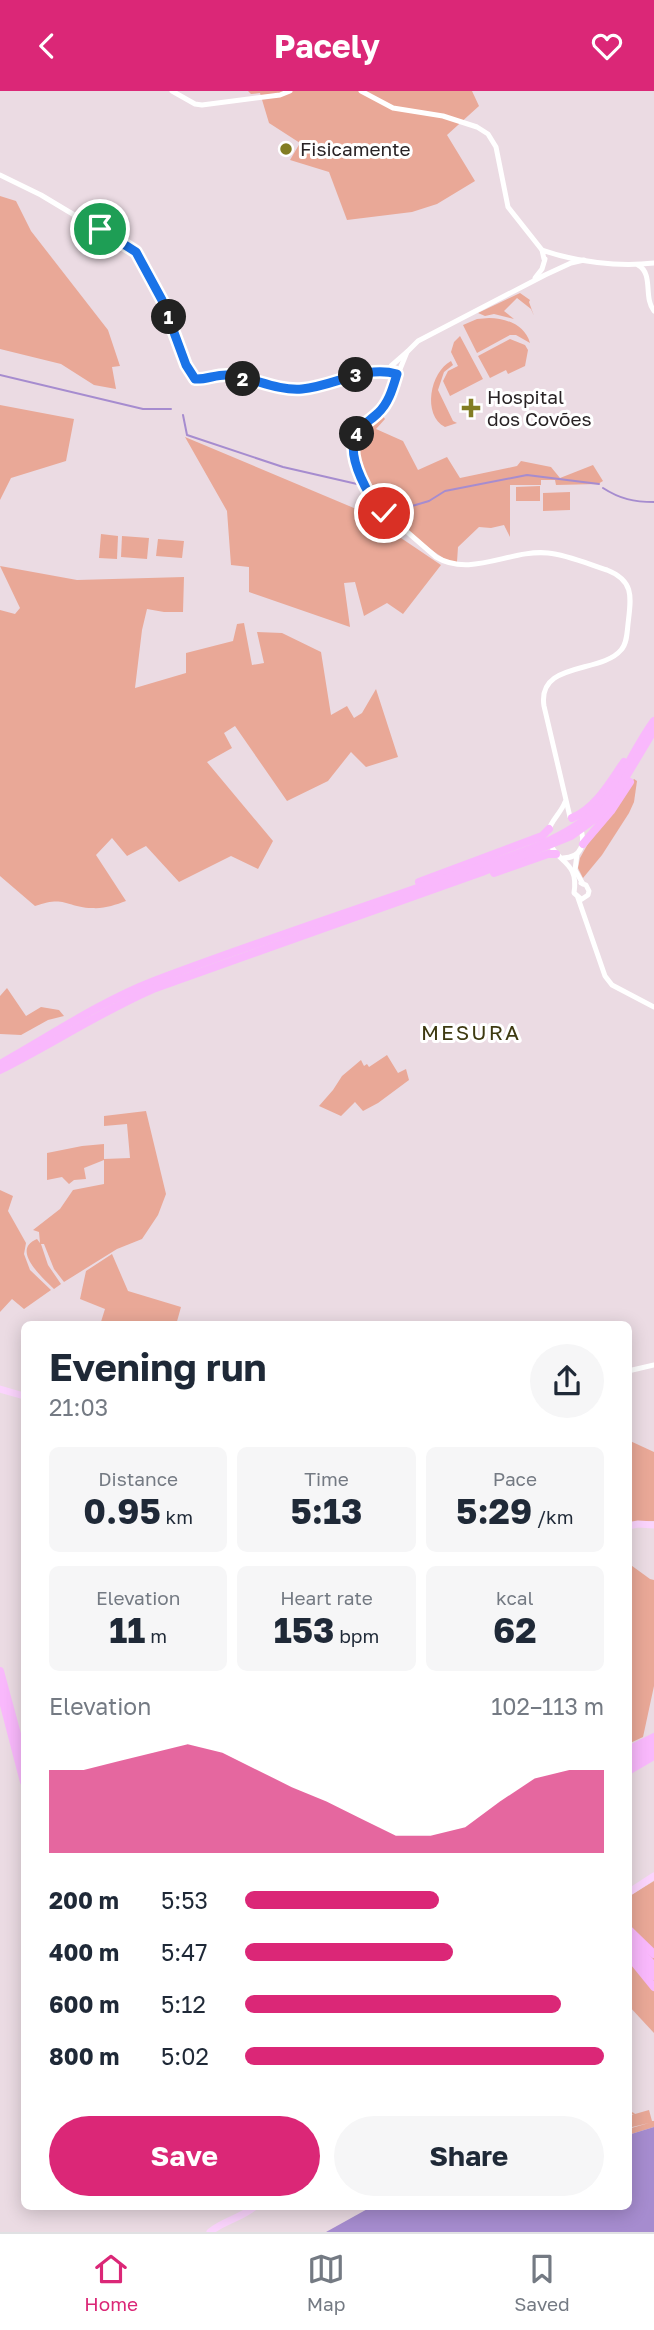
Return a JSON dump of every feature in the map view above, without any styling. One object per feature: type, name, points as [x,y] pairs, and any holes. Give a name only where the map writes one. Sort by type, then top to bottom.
[{"type":"highway","points":[[571,817],[583,811],[609,785],[654,721]]},
{"type":"highway","points":[[0,1064],[150,982],[572,836],[601,809],[625,781],[654,730]]},
{"type":"highway","points":[[601,809],[637,746]]},
{"type":"highway","points":[[583,844],[623,794],[632,778],[637,758]]},
{"type":"highway","points":[[344,914],[444,872],[542,836],[549,829]]},
{"type":"highway","points":[[0,1070],[110,1008],[153,989],[531,850]]},
{"type":"highway","points":[[335,924],[404,905],[548,853],[559,856]]},
{"type":"highway","points":[[0,1671],[21,1750]]},
{"type":"highway","points":[[0,1690],[21,1770]]},
{"type":"highway","points":[[632,1748],[654,1737]]},
{"type":"highway","points":[[632,1754],[654,1743]]},
{"type":"highway","points":[[632,1762],[654,1750]]},
{"type":"highway","points":[[632,1769],[654,1756]]},
{"type":"highway","points":[[632,1933],[654,1954]]},
{"type":"highway","points":[[632,1941],[654,1966]]},
{"type":"highway","points":[[632,1951],[654,1976]]},
{"type":"highway","points":[[632,1960],[654,1987]]},
{"type":"main road","points":[[0,1389],[21,1395]]},
{"type":"main road","points":[[632,1525],[654,1525]]},
{"type":"main road","points":[[632,1890],[654,1876]]},
{"type":"main road","points":[[210,2232],[249,2210]]},
{"type":"street","points":[[172,91],[195,104],[208,105],[280,95],[290,91]]},
{"type":"street","points":[[361,91],[393,108],[443,115],[477,127],[488,134],[496,147],[508,207],[542,250]]},
{"type":"street","points":[[0,175],[32,190],[136,252],[162,300],[186,365],[195,379],[227,375],[281,389],[303,389],[388,368],[424,337],[531,282],[584,260]]},
{"type":"street","points":[[531,282],[542,267],[542,250],[584,260],[638,265],[654,263]]},
{"type":"street","points":[[564,255],[567,260],[565,266]]},
{"type":"street","points":[[648,274],[654,263]]},
{"type":"street","points":[[638,265],[648,274],[650,306],[654,311]]},
{"type":"street","points":[[542,267],[549,274]]},
{"type":"street","points":[[407,352],[384,406],[359,430],[354,444],[356,463],[369,495],[384,513],[447,563],[463,565],[539,552],[556,554],[615,573],[626,582],[629,590],[631,605],[626,641],[622,649],[612,657],[554,678],[546,686],[544,693],[544,706],[566,805],[571,817],[580,827],[583,844],[575,870],[589,891],[580,901]]},
{"type":"street","points":[[388,368],[398,372]]},
{"type":"street","points":[[381,370],[398,372]]},
{"type":"street","points":[[566,805],[577,812],[583,811]]},
{"type":"street","points":[[566,805],[549,829],[549,843],[571,869],[574,893],[580,901],[608,980],[617,988],[654,1007]]},
{"type":"street","points":[[557,817],[571,817]]},
{"type":"street","points":[[559,856],[571,857],[578,854]]},
{"type":"street","points":[[575,886],[583,884]]},
{"type":"street","points":[[632,1370],[654,1365]]},
{"type":"shaded area","points":[[248,91],[472,91],[479,106],[447,135],[475,181],[437,204],[412,212],[347,220],[329,172],[290,160],[300,143],[269,123],[260,93],[251,94]]},
{"type":"shaded area","points":[[0,196],[16,201],[31,231],[108,330],[120,366],[112,367],[116,389],[94,385],[61,364],[0,349]]},
{"type":"shaded area","points":[[520,293],[530,300],[534,316],[531,309],[517,298],[504,311],[514,319],[478,313]]},
{"type":"shaded area","points":[[477,319],[502,319],[519,327],[530,343],[516,335],[510,335],[477,353],[463,325]]},
{"type":"shaded area","points":[[460,336],[483,379],[450,396],[443,381],[448,371],[458,366],[451,352],[454,342]]},
{"type":"shaded area","points":[[510,339],[525,345],[528,350],[525,366],[508,374],[506,370],[490,378],[478,356]]},
{"type":"shaded area","points":[[451,361],[453,365],[444,372],[438,390],[453,421],[457,423],[445,427],[433,413],[431,404],[438,374]]},
{"type":"shaded area","points":[[0,405],[74,419],[66,461],[11,478],[0,500]]},
{"type":"shaded area","points":[[382,415],[385,419],[376,429],[403,441],[418,470],[447,457],[460,478],[517,466],[521,461],[551,467],[560,478],[593,465],[603,481],[598,484],[556,485],[555,480],[541,480],[541,485],[510,485],[510,537],[504,525],[479,527],[458,547],[457,562],[448,561],[392,517],[377,502],[370,490],[358,458],[357,442],[365,428]]},
{"type":"shaded area","points":[[185,437],[361,511],[441,565],[403,614],[387,603],[364,616],[355,582],[344,583],[350,627],[249,592],[249,567],[231,565],[227,511]]},
{"type":"shaded area","points":[[540,486],[540,501],[516,501],[516,487]]},
{"type":"shaded area","points":[[570,492],[570,510],[543,511],[543,493]]},
{"type":"shaded area","points":[[101,534],[118,536],[117,559],[99,558]]},
{"type":"shaded area","points":[[122,536],[149,538],[147,559],[121,557]]},
{"type":"shaded area","points":[[158,539],[184,541],[182,558],[156,556]]},
{"type":"shaded area","points":[[0,566],[77,580],[184,577],[183,612],[147,609],[135,688],[186,673],[186,653],[233,641],[237,624],[244,623],[252,665],[264,663],[257,632],[282,633],[321,652],[331,715],[347,706],[354,718],[362,713],[376,689],[398,757],[366,767],[351,752],[328,781],[287,801],[235,726],[224,733],[232,748],[207,762],[273,841],[258,869],[231,856],[179,882],[146,846],[127,856],[112,838],[96,855],[126,901],[96,908],[59,902],[35,906],[0,876],[0,610],[15,614],[20,608]]},
{"type":"shaded area","points":[[634,779],[637,781],[634,802],[629,813],[602,855],[583,878],[578,868],[580,858]]},
{"type":"shaded area","points":[[7,988],[26,1016],[41,1007],[59,1010],[64,1016],[48,1020],[21,1035],[0,1034],[0,996]]},
{"type":"shaded area","points":[[387,1055],[398,1073],[406,1069],[409,1080],[363,1111],[355,1102],[341,1116],[319,1106],[342,1076],[361,1060],[364,1066],[367,1064],[369,1067]]},
{"type":"shaded area","points":[[146,1111],[166,1194],[158,1215],[142,1239],[117,1249],[64,1282],[54,1269],[44,1244],[41,1244],[48,1265],[61,1284],[54,1289],[28,1257],[30,1244],[37,1239],[40,1243],[39,1232],[33,1230],[60,1209],[73,1190],[104,1184],[104,1160],[84,1168],[86,1179],[74,1180],[69,1184],[62,1177],[47,1180],[47,1153],[104,1144],[104,1159],[130,1158],[127,1124],[104,1126],[104,1116]]},
{"type":"shaded area","points":[[0,1190],[13,1196],[8,1211],[26,1243],[24,1254],[30,1270],[51,1290],[24,1309],[12,1299],[0,1312]]},
{"type":"shaded area","points":[[112,1254],[128,1291],[181,1307],[177,1321],[101,1321],[105,1309],[80,1299],[86,1271]]},
{"type":"shaded area","points":[[632,1442],[654,1452],[654,1521],[632,1522]]},
{"type":"shaded area","points":[[632,1566],[654,1580],[654,1686],[643,1737],[632,1742]]},
{"type":"shaded area","points":[[654,1881],[654,2033],[632,2009],[632,1895]]},
{"type":"shaded area","points":[[649,2110],[654,2127],[632,2134],[632,2128],[649,2123],[632,2127],[632,2112]]},
{"type":"shaded area","points":[[654,2127],[654,2232],[326,2232],[366,2210],[632,2210],[632,2134]]},
{"type":"waterway","points":[[0,375],[143,409],[171,409]]},
{"type":"waterway","points":[[183,415],[187,435],[283,467],[357,484]]},
{"type":"waterway","points":[[384,493],[404,505],[412,506],[429,501],[445,491],[527,475],[599,484]]},
{"type":"waterway","points":[[603,488],[627,499],[654,502]]},
{"type":"place","name":"Fisicamente","points":[[286,149]]},
{"type":"place","name":"Hospital dos Covões","points":[[471,408]]},
{"type":"district","name":"MESURA","points":[[471,1033]]},
{"type":"route","points":[[100,229],[129,246],[143,261],[162,300],[186,365],[195,379],[230,375],[291,389],[314,387],[381,370],[397,374],[389,398],[379,413],[359,430],[354,444],[356,463],[369,495],[384,513]]}]
